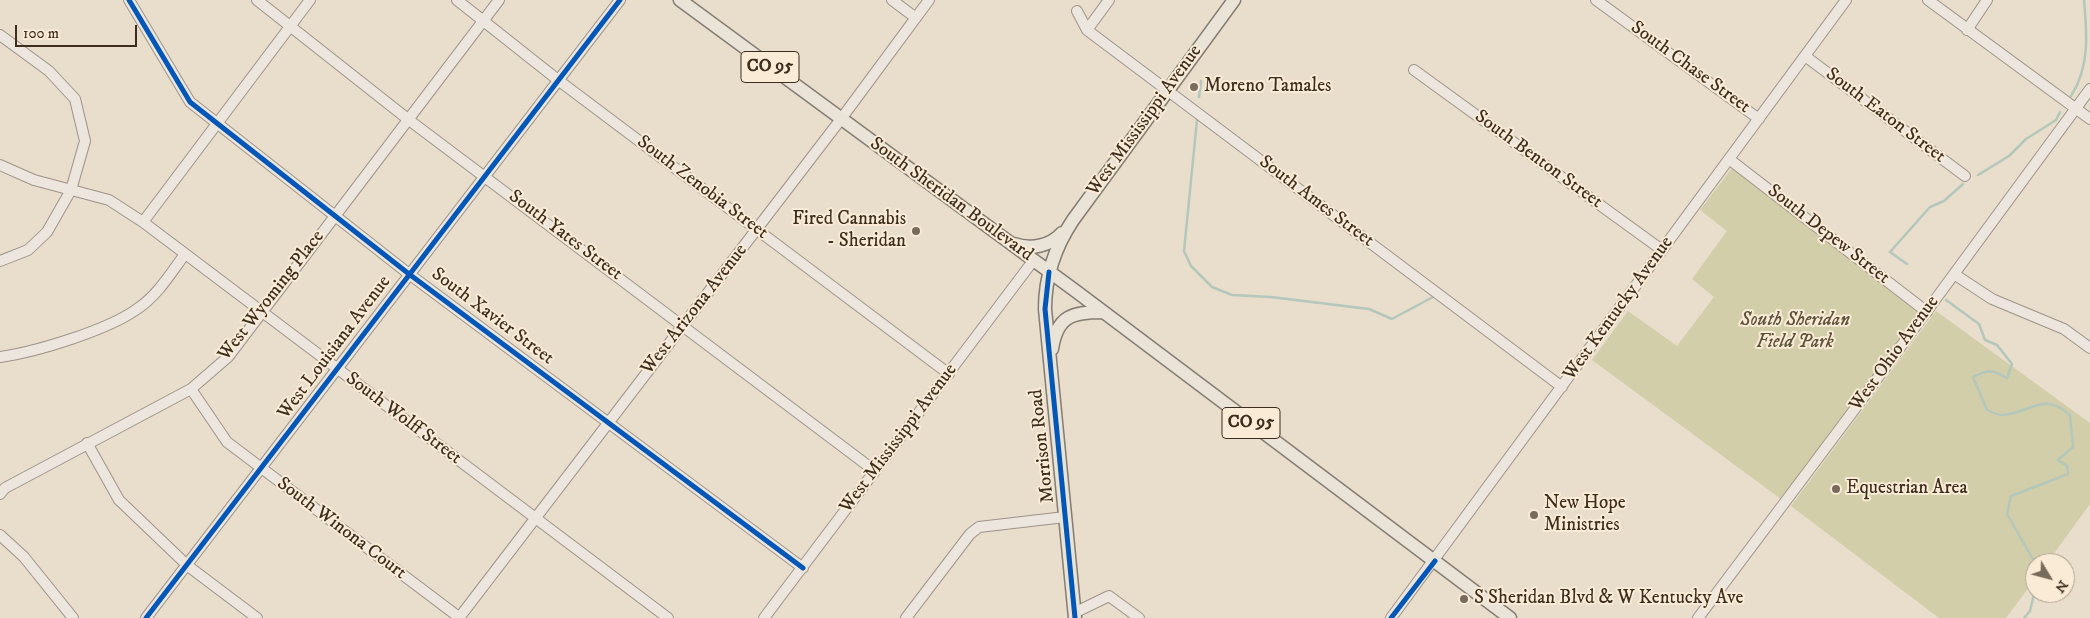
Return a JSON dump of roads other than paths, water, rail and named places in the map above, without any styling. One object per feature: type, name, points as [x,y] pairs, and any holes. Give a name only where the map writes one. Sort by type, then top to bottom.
[{"type":"main road","name":"South Sheridan Boulevard","points":[[680,0],[1103,312],[1510,618]]},
{"type":"main road","name":"West Mississippi Avenue","points":[[1049,272],[1068,228],[1234,0]]},
{"type":"main road","points":[[1007,241],[1024,246],[1041,246],[1054,240],[1068,228]]},
{"type":"main road","name":"Morrison Road","points":[[1049,272],[1045,309],[1075,616]]},
{"type":"main road","points":[[1050,362],[1055,335],[1064,320],[1077,313],[1103,312]]},
{"type":"street","name":"South Xavier Street","points":[[129,0],[190,102],[409,274],[803,568]]},
{"type":"street","name":"South Yates Street","points":[[257,0],[409,120],[875,471]]},
{"type":"street","points":[[143,222],[310,0]]},
{"type":"street","name":"South Zenobia Street","points":[[456,0],[558,80],[948,374]]},
{"type":"street","name":"West Wyoming Place","points":[[0,494],[6,488],[86,443],[191,389],[228,357],[499,0]]},
{"type":"street","name":"West Louisiana Avenue","points":[[146,618],[262,470],[409,274],[486,177],[620,0]]},
{"type":"street","points":[[892,0],[916,18]]},
{"type":"street","name":"West Arizona Avenue","points":[[459,618],[841,120],[929,0]]},
{"type":"street","points":[[1087,30],[1109,0]]},
{"type":"street","name":"South Chase Street","points":[[1596,0],[1759,119]]},
{"type":"street","name":"West Kentucky Avenue","points":[[1391,618],[1435,561],[1846,0]]},
{"type":"street","points":[[1928,0],[2090,119]]},
{"type":"street","points":[[1967,30],[1987,0]]},
{"type":"street","name":"South Ames Street","points":[[1077,11],[1087,30],[1562,387]]},
{"type":"street","points":[[0,35],[49,71],[75,99],[85,141],[71,190],[47,232],[28,250],[0,262]]},
{"type":"street","name":"South Eaton Street","points":[[1805,56],[1965,176]]},
{"type":"street","name":"South Benton Street","points":[[1414,70],[1662,250]]},
{"type":"street","name":"West Ohio Avenue","points":[[1698,618],[1927,312],[2090,89]]},
{"type":"street","name":"South Depew Street","points":[[1729,159],[1927,312]]},
{"type":"street","name":"South Wolff Street","points":[[0,165],[34,180],[109,200],[143,222],[534,519],[668,618]]},
{"type":"street","points":[[0,357],[25,354],[98,329],[137,310],[164,283],[185,254]]},
{"type":"street","name":"West Mississippi Avenue","points":[[764,618],[1033,260]]},
{"type":"street","points":[[1954,274],[1992,299],[2064,329],[2090,348]]},
{"type":"street","name":"South Winona Court","points":[[191,389],[227,442],[459,618]]},
{"type":"street","points":[[86,443],[119,500],[188,566],[257,618]]},
{"type":"street","points":[[906,618],[970,534],[979,527],[1065,517]]},
{"type":"street","points":[[0,535],[24,557],[73,618]]},
{"type":"street","points":[[1075,616],[1108,596],[1139,618]]},
{"type":"waterway","points":[[2071,96],[2081,73],[2086,50],[2084,0]]},
{"type":"waterway","points":[[1199,97],[1201,81]]},
{"type":"waterway","points":[[1978,175],[2009,156],[2026,139],[2056,120],[2060,112]]},
{"type":"waterway","points":[[1197,120],[1184,251],[1191,266],[1212,287],[1232,295],[1271,297],[1369,309],[1392,319],[1433,297]]},
{"type":"waterway","points":[[1907,264],[1890,252],[1930,207],[1944,201],[1963,184]]},
{"type":"waterway","points":[[1946,300],[1979,324],[1985,340],[1997,345],[2012,364],[2007,378],[1998,373],[1990,372],[1973,377],[1987,410],[2001,415],[2011,414],[2036,405],[2052,404],[2070,415],[2073,447],[2058,460],[2067,466],[2068,474],[2011,496],[2007,514],[2029,553]]},
{"type":"waterway","points":[[2024,618],[2030,611],[2032,603]]},
{"type":"place","name":"Moreno Tamales","points":[[1194,87]]},
{"type":"place","name":"Fired Cannabis - Sheridan","points":[[916,231]]},
{"type":"place","name":"Equestrian Area","points":[[1836,489]]},
{"type":"place","name":"New Hope Ministries","points":[[1534,515]]},
{"type":"place","name":"S Sheridan Blvd & W Kentucky Ave","points":[[1464,599]]},
{"type":"park label","name":"South Sheridan Field Park","points":[[1795,332]]}]
